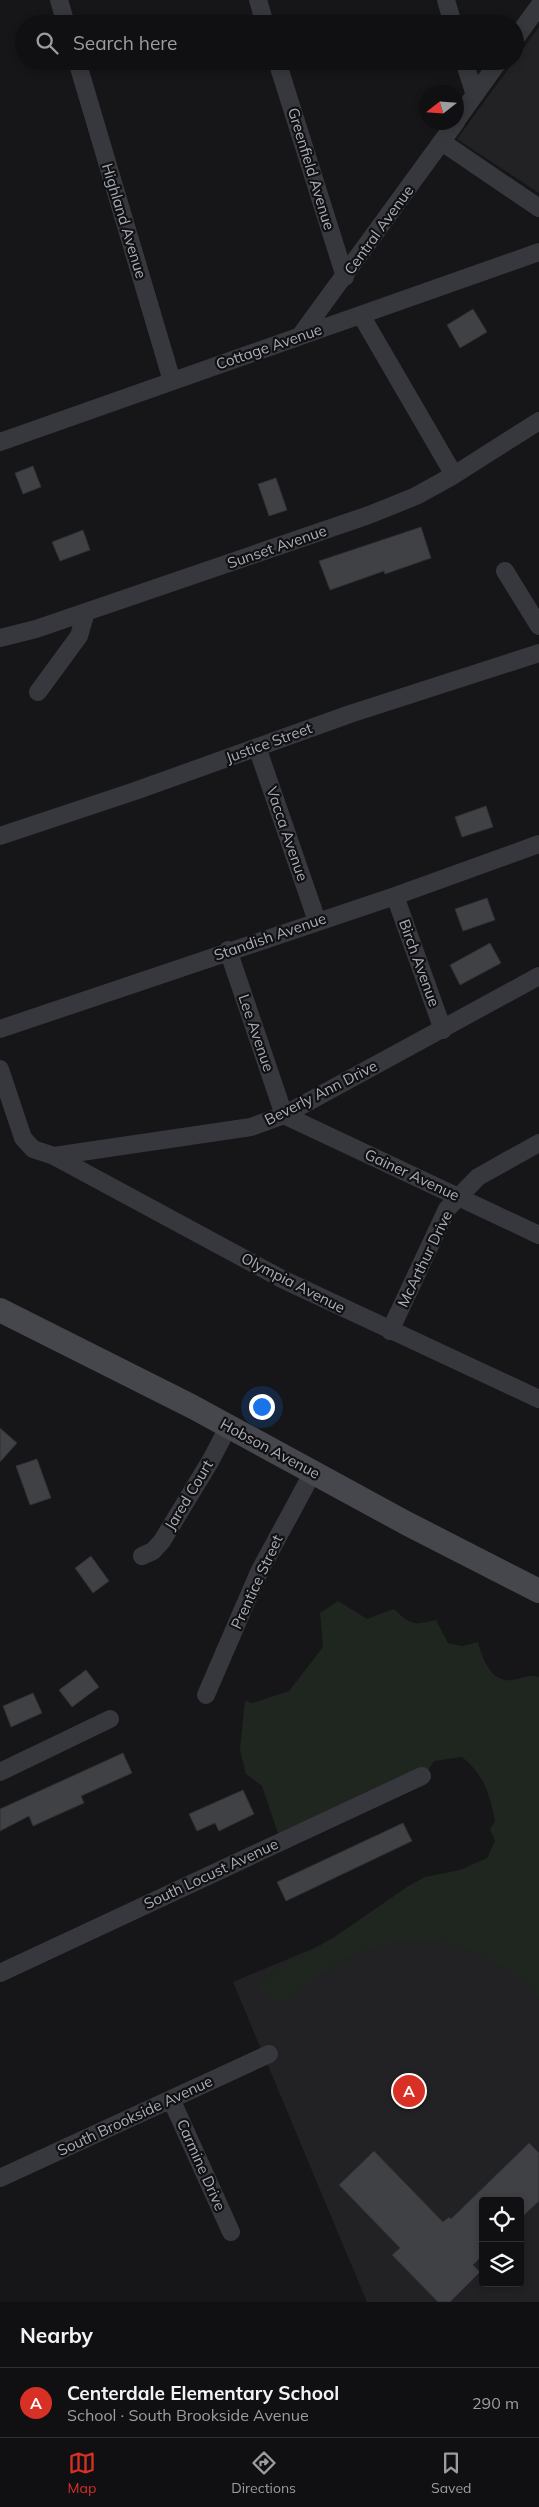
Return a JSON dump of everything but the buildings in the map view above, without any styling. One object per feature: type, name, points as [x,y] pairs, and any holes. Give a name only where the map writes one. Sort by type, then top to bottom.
[{"type":"street","points":[[59,0],[63,15]]},
{"type":"street","points":[[258,0],[262,15]]},
{"type":"street","points":[[446,0],[450,15]]},
{"type":"street","points":[[524,27],[539,6]]},
{"type":"street","name":"Highland Avenue","points":[[80,70],[172,381]]},
{"type":"street","name":"Greenfield Avenue","points":[[280,70],[345,277]]},
{"type":"street","points":[[467,70],[475,96]]},
{"type":"street","name":"Central Avenue","points":[[464,111],[493,70]]},
{"type":"street","name":"Central Avenue","points":[[300,336],[345,277],[450,130]]},
{"type":"street","points":[[442,142],[539,208]]},
{"type":"street","name":"Cottage Avenue","points":[[0,442],[539,252]]},
{"type":"street","points":[[361,315],[454,475]]},
{"type":"street","name":"Sunset Avenue","points":[[0,638],[86,612],[369,515],[416,496],[454,475],[539,421]]},
{"type":"street","points":[[505,571],[539,626]]},
{"type":"street","points":[[38,692],[79,636],[86,612]]},
{"type":"street","name":"Justice Street","points":[[0,836],[350,714],[539,653]]},
{"type":"street","name":"Vacca Avenue","points":[[257,747],[316,921]]},
{"type":"street","name":"Standish Avenue","points":[[0,1029],[228,950],[396,896],[539,844]]},
{"type":"street","name":"Birch Avenue","points":[[396,896],[443,1030]]},
{"type":"street","name":"Lee Avenue","points":[[228,950],[284,1115]]},
{"type":"street","name":"Beverly Ann Drive","points":[[54,1156],[250,1127],[284,1115],[539,976]]},
{"type":"street","name":"Olympia Avenue","points":[[0,1069],[23,1138],[33,1149],[54,1156],[282,1279],[539,1399]]},
{"type":"street","name":"Gainer Avenue","points":[[284,1115],[539,1235]]},
{"type":"street","name":"McArthur Drive","points":[[390,1331],[447,1209],[478,1177],[539,1143]]},
{"type":"street","name":"Hobson Avenue","points":[[0,1310],[228,1427],[539,1591]]},
{"type":"street","name":"Jared Court","points":[[142,1556],[153,1551],[162,1541],[211,1460],[228,1427]]},
{"type":"street","name":"Prentice Street","points":[[206,1695],[259,1572],[313,1472]]},
{"type":"street","points":[[0,1772],[110,1719]]},
{"type":"street","name":"South Locust Avenue","points":[[0,1973],[422,1776]]},
{"type":"street","name":"South Brookside Avenue","points":[[0,2178],[269,2054]]},
{"type":"street","name":"Carmine Drive","points":[[171,2099],[231,2232]]},
{"type":"shaded area","points":[[539,27],[539,193],[457,139],[508,70],[524,70],[524,47]]},
{"type":"shaded area","points":[[338,1601],[367,1619],[394,1609],[405,1619],[413,1623],[436,1620],[448,1643],[462,1646],[478,1642],[485,1662],[498,1678],[512,1680],[528,1676],[539,1677],[539,1998],[520,1979],[498,1964],[475,1952],[451,1944],[426,1941],[401,1941],[375,1947],[350,1957],[323,1973],[282,2004],[259,1990],[263,1982],[278,1968],[333,1938],[407,1887],[425,1877],[460,1870],[487,1858],[495,1841],[490,1829],[495,1821],[488,1793],[476,1771],[462,1757],[434,1761],[421,1781],[281,1842],[262,1786],[246,1774],[240,1750],[245,1701],[253,1703],[289,1691],[323,1647],[320,1613]]},
{"type":"shaded area","points":[[474,1881],[539,1950],[539,2302],[367,2302],[233,1982]]},
{"type":"place","name":"Centerdale Elementary School","points":[[409,2091]]}]
